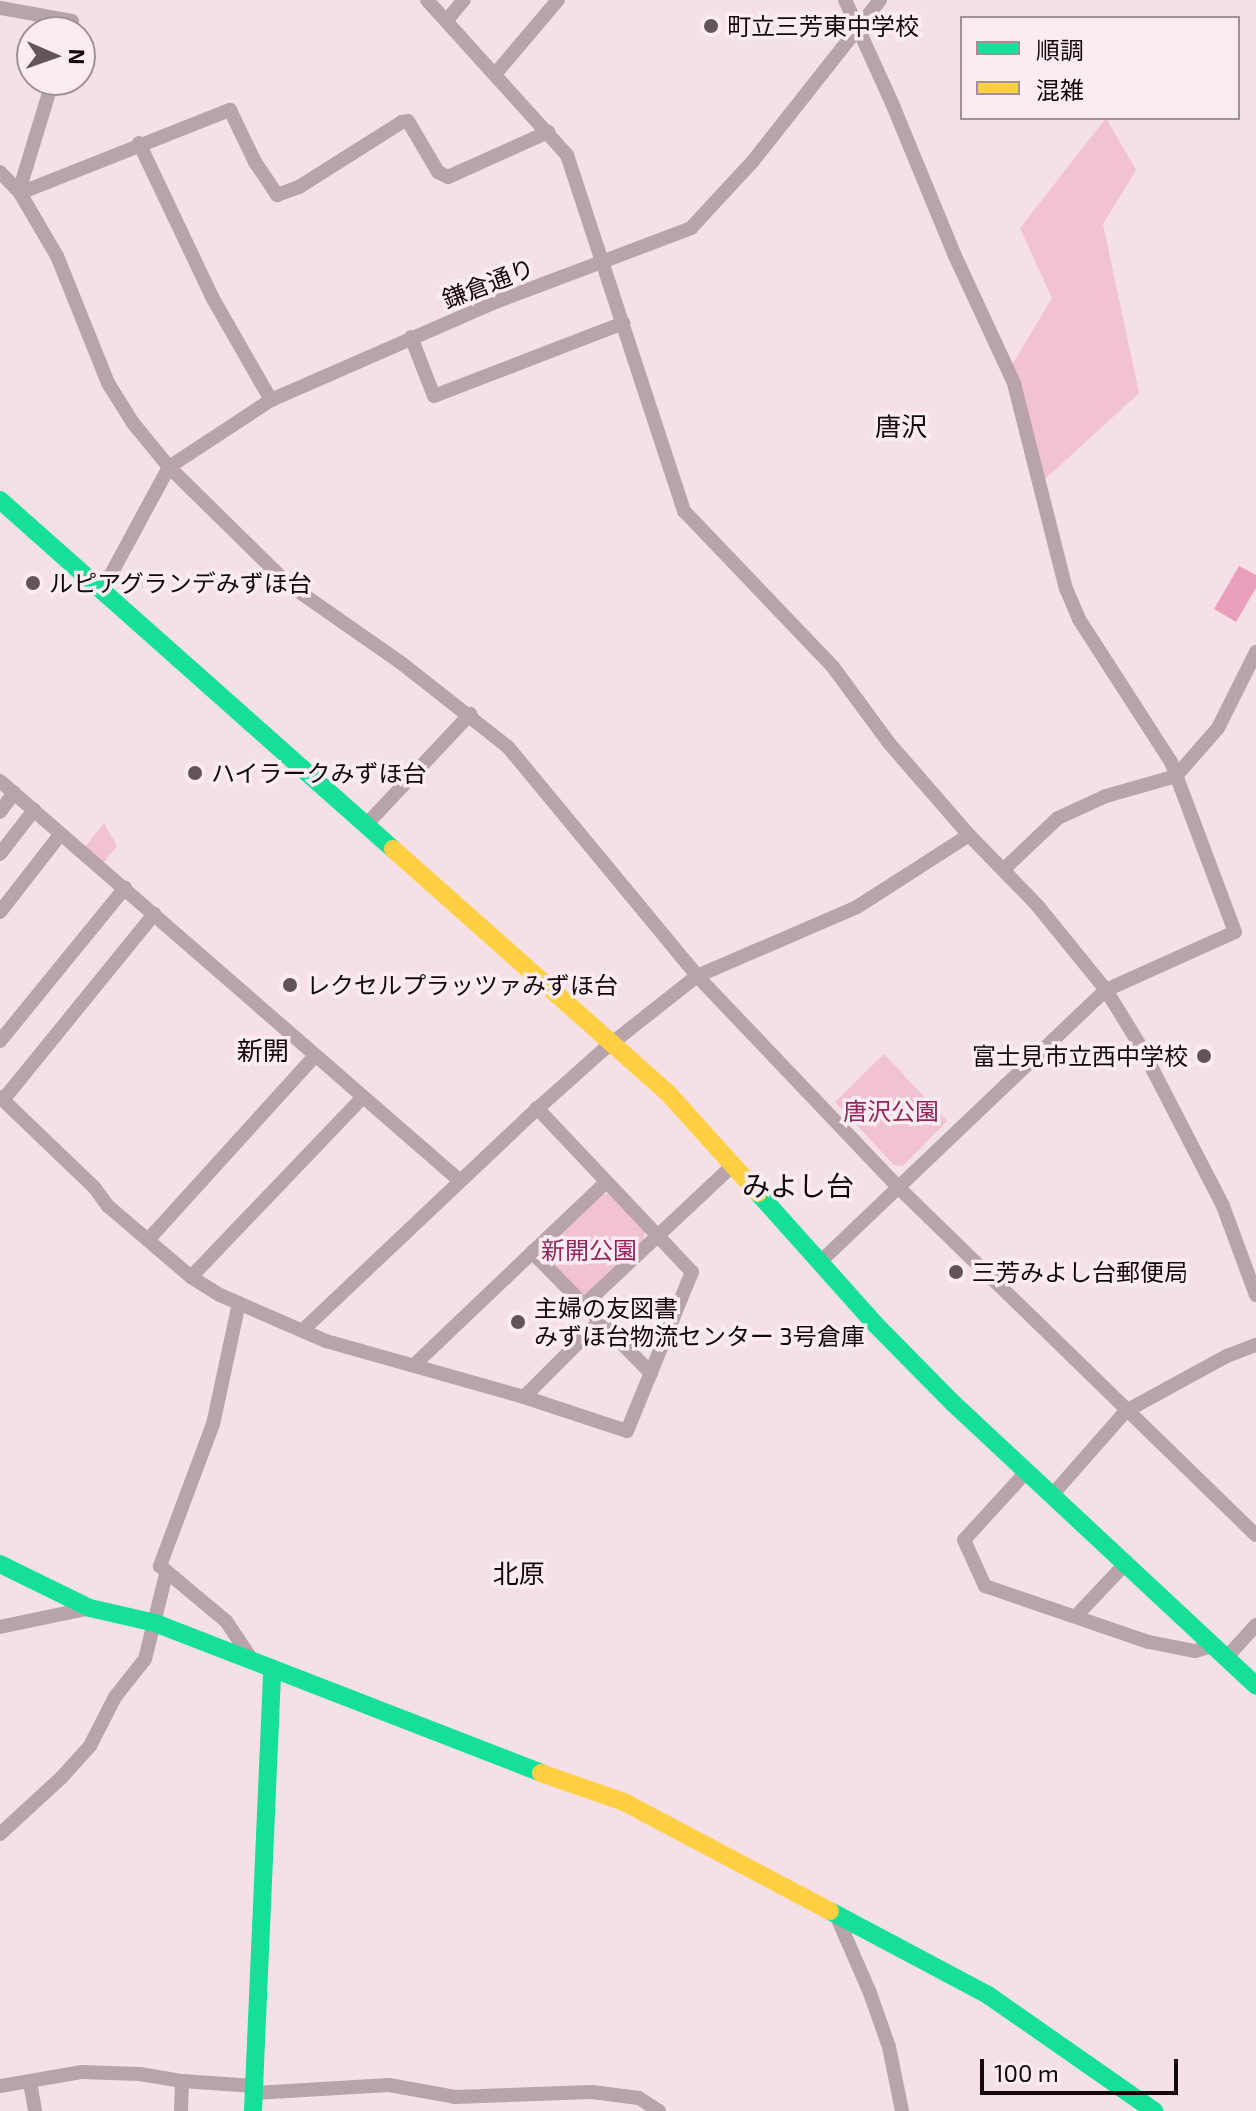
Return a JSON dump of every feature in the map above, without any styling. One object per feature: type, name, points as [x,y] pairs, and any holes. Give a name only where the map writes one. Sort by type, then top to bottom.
[{"type":"street","points":[[427,0],[567,155],[684,511],[833,667],[889,743],[969,835],[1004,869],[1106,990],[1141,1047],[1223,1206],[1256,1295]]},
{"type":"street","points":[[447,20],[464,0]]},
{"type":"street","points":[[496,73],[558,0]]},
{"type":"street","points":[[820,1262],[1106,990],[1235,932],[1176,776],[1146,721],[1079,619],[1066,589],[1014,383],[955,256],[845,0]]},
{"type":"street","name":"鎌倉通り","points":[[103,589],[169,467],[271,400],[411,337],[682,233],[700,220],[753,161],[880,0]]},
{"type":"street","points":[[0,8],[44,16]]},
{"type":"street","points":[[20,192],[48,96]]},
{"type":"street","points":[[20,192],[230,110],[255,162],[277,195],[283,196],[402,122],[408,121],[438,172],[448,177],[548,132]]},
{"type":"street","points":[[139,143],[205,283],[271,400]]},
{"type":"street","points":[[0,172],[20,192],[57,256],[108,383],[133,423],[169,467],[288,584],[470,714],[508,747],[697,976],[898,1187],[1256,1535]]},
{"type":"street","points":[[411,337],[434,396],[623,323]]},
{"type":"street","points":[[0,500],[667,1092],[884,1334],[1256,1686]]},
{"type":"street","points":[[1004,869],[1058,818],[1106,796],[1176,776],[1218,728],[1256,652]]},
{"type":"street","points":[[365,826],[470,714]]},
{"type":"street","points":[[0,781],[459,1180]]},
{"type":"street","points":[[0,812],[14,793]]},
{"type":"street","points":[[0,854],[34,810]]},
{"type":"street","points":[[0,912],[60,835]]},
{"type":"street","points":[[303,1330],[537,1108],[697,976],[857,907],[969,835]]},
{"type":"street","points":[[0,1041],[125,888]]},
{"type":"street","points":[[154,914],[2,1098],[94,1187],[108,1206],[191,1277],[239,1303],[326,1341],[524,1397],[627,1431],[692,1272],[537,1108]]},
{"type":"street","points":[[148,1240],[315,1056]]},
{"type":"street","points":[[191,1277],[363,1097]]},
{"type":"street","points":[[584,1305],[733,1165]]},
{"type":"street","points":[[414,1365],[606,1182]]},
{"type":"street","points":[[532,1252],[598,1323],[651,1373]]},
{"type":"street","points":[[239,1303],[201,1461],[160,1561],[166,1574],[226,1621],[252,1660]]},
{"type":"street","points":[[524,1397],[598,1323]]},
{"type":"street","points":[[1053,1494],[1126,1411],[1227,1356],[1256,1345]]},
{"type":"street","points":[[1027,1471],[964,1540],[985,1586],[1149,1642],[1195,1651],[1219,1652],[1256,1625]]},
{"type":"street","points":[[1077,1615],[1126,1563]]},
{"type":"street","points":[[0,1564],[90,1608],[155,1623],[469,1748],[624,1802],[988,1995],[1154,2111]]},
{"type":"street","points":[[0,1834],[61,1778],[90,1746],[115,1697],[145,1659],[166,1574]]},
{"type":"street","points":[[0,1627],[90,1608]]},
{"type":"street","points":[[254,2096],[272,1668]]},
{"type":"street","points":[[836,1915],[870,1993],[889,2047],[902,2111]]},
{"type":"street","points":[[0,2086],[81,2072],[140,2074],[254,2096],[389,2085],[456,2104],[592,2092],[659,2111]]},
{"type":"street","points":[[181,2111],[182,2081]]},
{"type":"street","points":[[30,2082],[35,2111]]},
{"type":"green space","points":[[1107,120],[1136,170],[1103,224],[1139,393],[1044,480],[1011,367],[1052,298],[1020,228]]},
{"type":"green space","points":[[104,823],[117,846],[104,862],[85,847]]},
{"type":"green space","name":"唐沢公園","points":[[884,1054],[947,1121],[903,1166],[894,1165],[835,1102]]},
{"type":"green space","name":"新開公園","points":[[604,1194],[610,1194],[645,1231],[644,1239],[586,1295],[580,1295],[543,1257],[544,1250]]},
{"type":"shaded area","points":[[1239,566],[1256,575],[1256,588],[1236,622],[1214,609]]},
{"type":"traffic: fast","points":[[0,500],[393,849]]},
{"type":"traffic: fast","points":[[758,1193],[875,1324],[954,1404],[1256,1686]]},
{"type":"traffic: fast","points":[[0,1564],[90,1608],[155,1623],[541,1773]]},
{"type":"traffic: fast","points":[[253,2111],[272,1668]]},
{"type":"traffic: fast","points":[[830,1911],[988,1995],[1154,2111]]},
{"type":"traffic: slow","points":[[393,849],[667,1092],[758,1193]]},
{"type":"traffic: slow","points":[[541,1773],[624,1802],[830,1911]]},
{"type":"place","name":"町立三芳東中学校","points":[[711,26]]},
{"type":"place","name":"ルピアグランデみずほ台","points":[[33,583]]},
{"type":"place","name":"ハイラークみずほ台","points":[[195,773]]},
{"type":"place","name":"レクセルプラッツァみずほ台","points":[[290,985]]},
{"type":"place","name":"富士見市立西中学校","points":[[1204,1056]]},
{"type":"place","name":"三芳みよし台郵便局","points":[[956,1272]]},
{"type":"place","name":"主婦の友図書 みずほ台物流センター 3号倉庫","points":[[518,1322]]},
{"type":"district","name":"唐沢","points":[[901,426]]},
{"type":"district","name":"新開","points":[[263,1050]]},
{"type":"district","name":"みよし台","points":[[798,1185]]},
{"type":"district","name":"北原","points":[[519,1573]]}]
